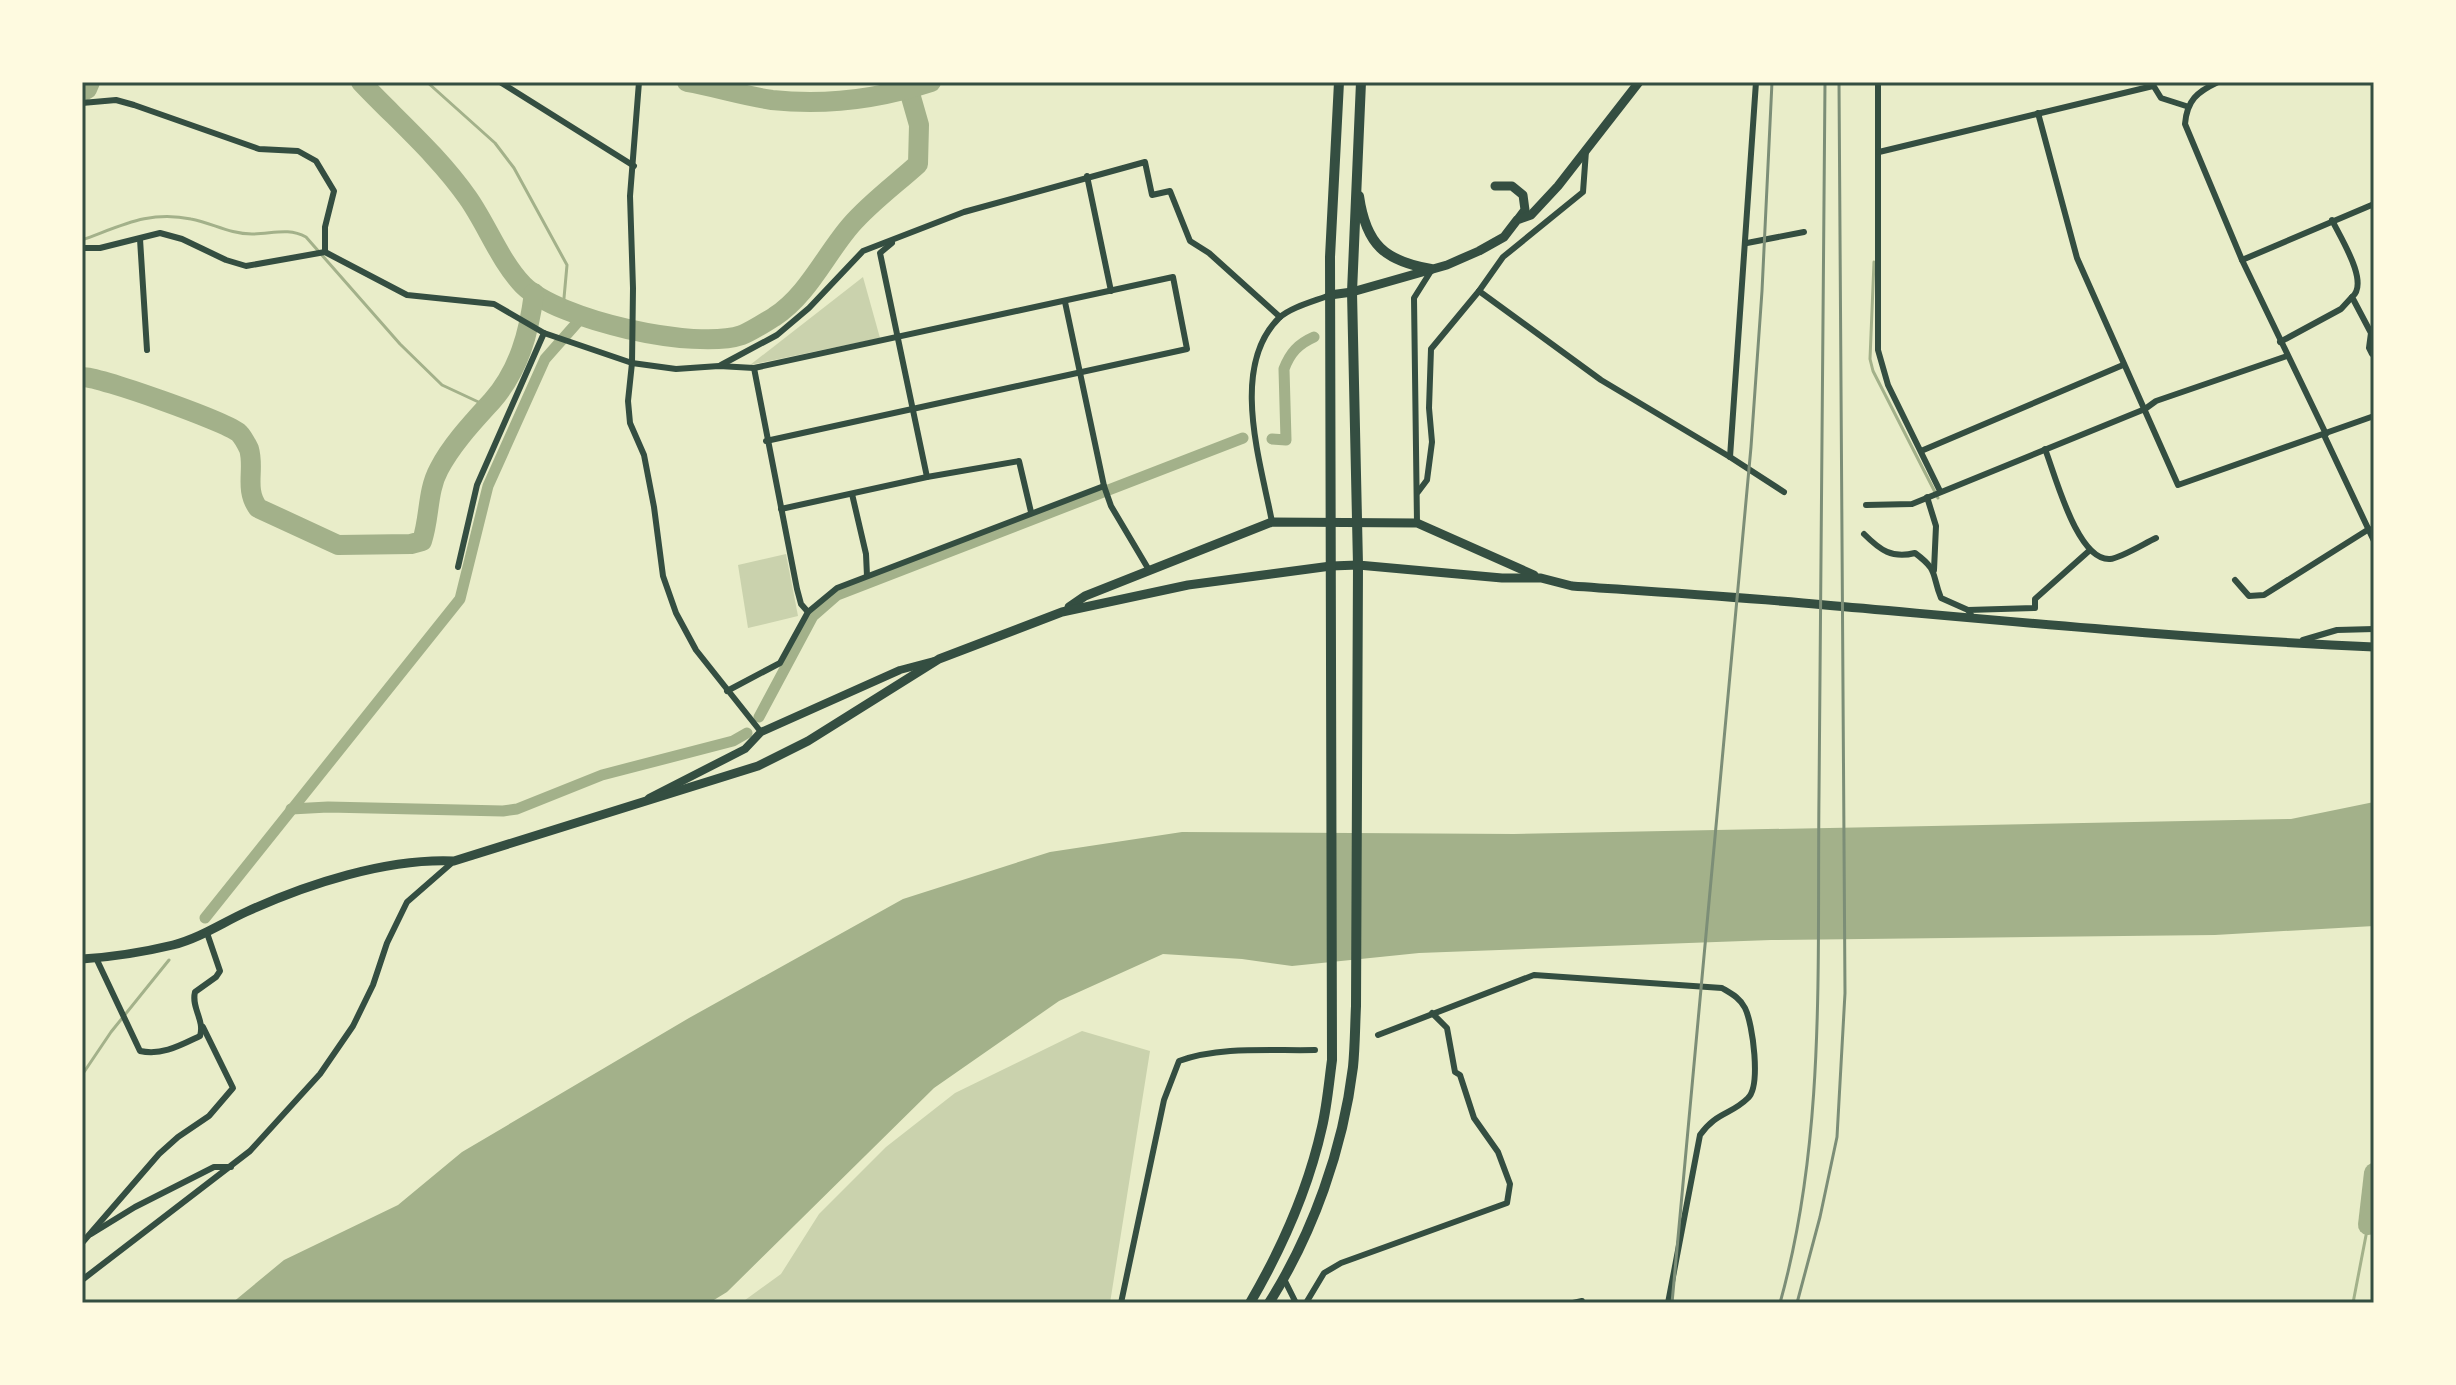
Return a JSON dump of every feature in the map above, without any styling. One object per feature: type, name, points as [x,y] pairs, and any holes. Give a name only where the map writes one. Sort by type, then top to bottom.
[{"type":"highway","points":[[1250,1303],[1291,1225],[1322,1126],[1332,1060],[1330,295],[1339,82]]},
{"type":"highway","points":[[1269,1303],[1309,1226],[1341,1133],[1353,1067],[1358,565],[1352,292],[1361,82]]},
{"type":"highway","points":[[1356,171],[1361,211],[1368,231],[1378,246],[1395,260],[1431,269]]},
{"type":"main road","points":[[1517,220],[1531,215],[1639,82]]},
{"type":"main road","points":[[1330,295],[1352,292],[1431,269],[1504,237],[1525,210],[1523,195],[1512,186],[1495,186]]},
{"type":"main road","points":[[1062,612],[1085,596],[1272,522],[1417,523],[1541,578],[1572,586],[1822,604],[1975,620],[2292,644],[2374,647]]},
{"type":"main road","points":[[82,959],[174,945],[207,933],[244,913],[323,883],[380,869],[435,860],[454,861],[758,766],[798,747],[939,659],[1062,612],[1188,585],[1331,566],[1358,565],[1502,578],[1541,578]]},
{"type":"street","points":[[500,82],[634,166]]},
{"type":"street","points":[[639,82],[630,196],[633,288],[628,401],[630,423],[644,455],[663,576],[676,613],[696,650],[761,732]]},
{"type":"street","points":[[1730,457],[1756,82]]},
{"type":"street","points":[[1878,82],[1878,350],[1888,385],[1940,491]]},
{"type":"street","points":[[2218,82],[2198,92],[2186,106],[2185,124],[2242,260],[2374,541]]},
{"type":"street","points":[[1879,152],[2153,84],[2161,98],[2186,106]]},
{"type":"street","points":[[82,103],[116,100],[259,149],[298,151],[316,161],[334,191],[325,227],[325,252]]},
{"type":"street","points":[[2038,113],[2073,248],[2178,485],[2374,416]]},
{"type":"street","points":[[1418,492],[1427,480],[1432,442],[1429,408],[1431,349],[1503,257],[1583,192],[1586,150]]},
{"type":"street","points":[[719,366],[777,335],[809,308],[863,251],[964,212],[1145,162],[1152,195],[1170,191],[1190,241],[1209,253],[1280,317]]},
{"type":"street","points":[[1087,176],[1111,291]]},
{"type":"street","points":[[2242,260],[2374,204]]},
{"type":"street","points":[[2280,342],[2341,309],[2357,293],[2359,283],[2332,220]]},
{"type":"street","points":[[1747,243],[1804,232]]},
{"type":"street","points":[[82,248],[100,248],[160,233],[246,266],[325,252],[407,295],[494,304],[544,333],[632,363],[676,369],[719,366],[754,368],[1173,277],[1187,349],[766,441]]},
{"type":"street","points":[[140,239],[147,350]]},
{"type":"street","points":[[898,239],[880,253],[927,477]]},
{"type":"street","points":[[1417,523],[1414,298],[1431,269]]},
{"type":"street","points":[[1479,291],[1601,380],[1784,492]]},
{"type":"street","points":[[1272,522],[1253,420],[1253,364],[1280,317],[1330,295]]},
{"type":"street","points":[[2352,297],[2371,333],[2369,348],[2372,354]]},
{"type":"street","points":[[1065,302],[1104,486],[1111,506],[1149,570]]},
{"type":"street","points":[[458,567],[477,485],[544,333]]},
{"type":"street","points":[[1866,505],[1912,504],[2145,409],[2156,401],[2287,356]]},
{"type":"street","points":[[1921,451],[2123,365]]},
{"type":"street","points":[[754,368],[766,441],[801,604],[808,612]]},
{"type":"street","points":[[2045,449],[2079,536],[2094,556],[2110,559],[2156,538]]},
{"type":"street","points":[[781,509],[927,477],[1019,461],[1031,512]]},
{"type":"street","points":[[727,691],[780,663],[808,612],[837,588],[1104,486]]},
{"type":"street","points":[[852,494],[866,554],[867,576]]},
{"type":"street","points":[[1927,497],[1936,526],[1934,570],[1941,598],[1968,610],[2035,608],[2035,599],[2046,587],[2090,550]]},
{"type":"street","points":[[2235,580],[2249,596],[2264,595],[2369,529]]},
{"type":"street","points":[[1864,534],[1877,547],[1900,557],[1915,553],[1934,570]]},
{"type":"street","points":[[1968,610],[1975,620]]},
{"type":"street","points":[[2292,644],[2337,630],[2374,629]]},
{"type":"street","points":[[640,803],[745,749],[761,732],[900,670],[939,659]]},
{"type":"street","points":[[82,1280],[232,1167],[320,1074],[360,1013],[387,943],[407,902],[454,861]]},
{"type":"street","points":[[83,1240],[159,1154],[209,1116],[233,1088],[193,1000],[195,992],[220,971],[207,933]]},
{"type":"street","points":[[96,958],[140,1051],[151,1054],[176,1048],[200,1036],[203,1027]]},
{"type":"street","points":[[1378,1035],[1534,975],[1722,988],[1739,999],[1752,1033],[1755,1084],[1750,1097],[1710,1121],[1700,1135],[1668,1303]]},
{"type":"street","points":[[1306,1303],[1324,1273],[1341,1263],[1507,1203],[1510,1184],[1498,1152],[1474,1118],[1460,1075],[1455,1072],[1447,1028],[1432,1013]]},
{"type":"street","points":[[1121,1303],[1164,1100],[1179,1061],[1192,1056],[1240,1052],[1315,1050]]},
{"type":"street","points":[[83,1240],[135,1207],[214,1167],[232,1167]]},
{"type":"street","points":[[1284,1279],[1296,1303]]},
{"type":"street","points":[[1573,1303],[1582,1301]]},
{"type":"shaded area","points":[[863,277],[880,338],[750,365]]},
{"type":"shaded area","points":[[786,554],[798,616],[748,628],[738,565]]},
{"type":"shaded area","points":[[2374,802],[2374,926],[2215,935],[1771,940],[1419,953],[1292,966],[1163,954],[1059,1001],[934,1088],[727,1292],[709,1303],[232,1303],[284,1260],[398,1205],[462,1152],[689,1018],[903,899],[1050,852],[1182,832],[1514,834],[2291,819]]},
{"type":"shaded area","points":[[1082,1031],[1150,1051],[1110,1303],[741,1303],[781,1274],[819,1214],[886,1147],[955,1093]]},
{"type":"waterway","points":[[82,92],[90,82]]},
{"type":"waterway","points":[[361,82],[456,182],[507,265],[523,285],[565,310],[595,320],[628,329],[693,339],[742,335],[786,308],[797,298],[851,225],[918,164],[919,125],[909,90]]},
{"type":"waterway","points":[[427,82],[495,143],[514,168],[567,265],[563,309]]},
{"type":"waterway","points":[[687,82],[772,100],[813,102],[872,97],[931,82]]},
{"type":"waterway","points":[[82,240],[135,221],[162,217],[191,219],[244,234],[299,234],[306,237],[400,344],[442,385],[487,406]]},
{"type":"waterway","points":[[1874,262],[1870,359],[1873,371],[1938,498]]},
{"type":"waterway","points":[[82,377],[162,400],[239,433],[249,449],[252,494],[258,508],[338,545],[411,544],[422,541],[432,486],[444,460],[492,401],[516,364],[526,337],[534,293]]},
{"type":"waterway","points":[[205,918],[460,599],[488,486],[545,359],[583,316]]},
{"type":"waterway","points":[[1272,439],[1286,440],[1284,369],[1295,350],[1314,337]]},
{"type":"waterway","points":[[759,717],[813,616],[837,595],[1243,438]]},
{"type":"waterway","points":[[291,809],[517,809],[602,775],[733,741],[747,733]]},
{"type":"waterway","points":[[82,1075],[111,1032],[169,960]]},
{"type":"waterway","points":[[2368,1225],[2374,1173]]},
{"type":"waterway","points":[[2353,1303],[2368,1225]]},
{"type":"railway","points":[[1672,1303],[1751,447],[1772,82]]},
{"type":"railway","points":[[1780,1303],[1795,1241],[1805,1178],[1816,1051],[1825,82]]},
{"type":"railway","points":[[1797,1303],[1837,1137],[1845,993],[1839,82]]}]
